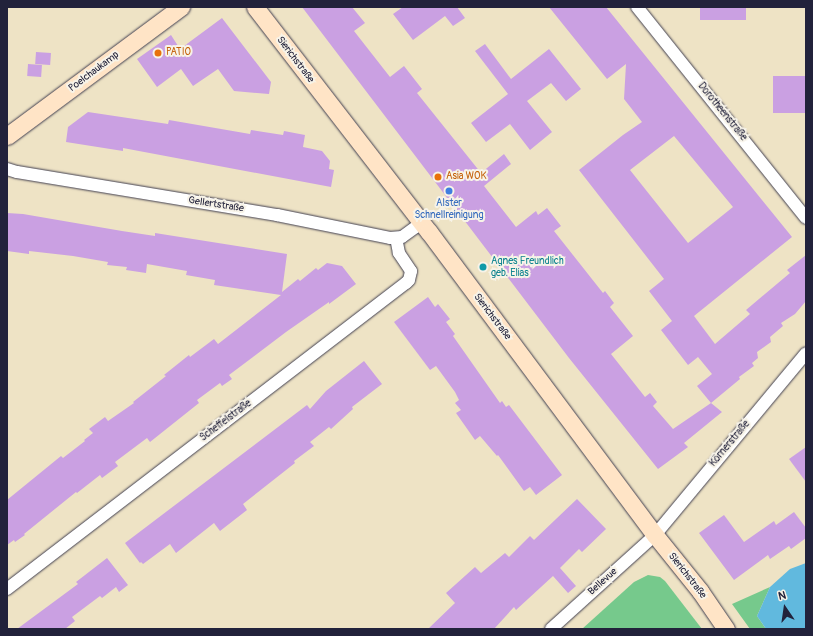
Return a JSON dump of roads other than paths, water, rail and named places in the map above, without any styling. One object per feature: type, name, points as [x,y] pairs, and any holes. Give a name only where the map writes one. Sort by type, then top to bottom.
[{"type":"main road","name":"Poelchaukamp","points":[[7,136],[181,7]]},
{"type":"main road","name":"Sierichstraße","points":[[255,7],[421,223],[655,535],[700,591],[726,629]]},
{"type":"street","name":"Dorotheenstraße","points":[[637,7],[806,218]]},
{"type":"street","name":"Gellertstraße","points":[[7,169],[17,172],[277,215],[396,238]]},
{"type":"street","points":[[396,238],[402,237],[421,223]]},
{"type":"street","name":"Scheffelstraße","points":[[7,589],[406,283],[409,280],[410,271],[399,253],[396,238]]},
{"type":"street","name":"Körnerstraße","points":[[655,535],[806,353]]},
{"type":"street","name":"Bellevue","points":[[551,629],[655,535]]},
{"type":"water","points":[[806,563],[806,629],[766,629],[757,616],[770,587],[790,569]]},
{"type":"place","name":"PATIO","points":[[158,53]]},
{"type":"place","name":"Asia WOK","points":[[438,177]]},
{"type":"place","name":"Alster Schnellreinigung","points":[[449,191]]},
{"type":"place","name":"Agnes Freundlich geb. Elias","points":[[483,267]]}]
